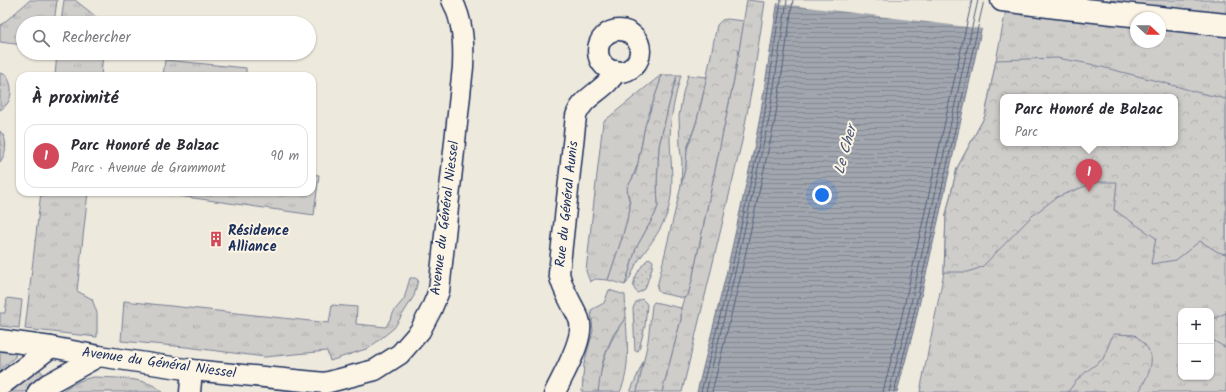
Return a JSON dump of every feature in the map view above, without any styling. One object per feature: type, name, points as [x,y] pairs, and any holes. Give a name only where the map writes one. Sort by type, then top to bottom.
[{"type":"main road","points":[[1002,0],[1226,25]]},
{"type":"street","name":"Avenue du Général Niessel","points":[[0,340],[192,370],[325,383],[375,370],[400,354],[420,331],[439,291],[463,67],[464,42],[455,6]]},
{"type":"street","name":"Rue du Général Aunis","points":[[555,392],[580,332],[580,321],[560,282],[559,273],[576,116],[583,104],[610,81],[616,71]]},
{"type":"street","points":[[0,386],[51,347]]},
{"type":"street","points":[[38,392],[48,384],[98,356]]},
{"type":"street","points":[[190,392],[192,370]]},
{"type":"green space","points":[[30,0],[57,0],[55,16],[16,16],[16,44],[0,42],[0,26]]},
{"type":"green space","points":[[64,0],[75,0],[95,16],[62,16]]},
{"type":"green space","points":[[747,0],[765,2],[742,141],[682,392],[662,392],[681,319],[681,308],[684,298],[688,295],[692,280],[734,79]]},
{"type":"green space","points":[[1008,0],[1226,0],[1226,392],[920,392],[944,272],[946,215],[957,168],[985,116]]},
{"type":"green space","points":[[727,19],[744,21],[734,79],[692,280],[688,295],[684,298],[660,293],[657,287],[686,165],[687,149],[695,127],[702,100],[717,25],[722,20]]},
{"type":"green space","points":[[1057,58],[1090,64],[1226,99],[1226,254],[1218,252],[1200,241],[1176,260],[1151,264],[1156,238],[1114,210],[1117,182],[1096,182],[1057,197],[1032,216],[982,267],[968,272],[944,272],[946,215],[957,168],[985,116],[996,60]]},
{"type":"green space","points":[[56,60],[102,60],[101,72],[55,72]]},
{"type":"green space","points":[[165,60],[246,68],[246,72],[164,72]]},
{"type":"green space","points":[[0,73],[6,75],[9,79],[11,94],[8,103],[0,110]]},
{"type":"green space","points":[[661,75],[645,126],[638,163],[627,192],[630,209],[608,280],[595,279],[590,282],[586,271],[603,122]]},
{"type":"green space","points":[[661,75],[677,75],[659,146],[657,184],[658,206],[636,248],[625,285],[608,280],[630,209],[627,188],[636,172],[645,126]]},
{"type":"green space","points":[[677,75],[681,75],[671,124],[670,141],[672,187],[667,214],[654,239],[638,261],[625,285],[636,248],[658,206],[657,184],[659,146]]},
{"type":"green space","points":[[688,75],[707,77],[697,120],[687,149],[686,165],[681,188],[682,162],[679,116]]},
{"type":"green space","points":[[0,131],[3,134],[6,146],[0,162]]},
{"type":"green space","points":[[316,175],[319,175],[314,215],[179,196],[316,196]]},
{"type":"green space","points":[[41,196],[88,196],[77,291],[92,299],[97,313],[97,337],[25,329]]},
{"type":"green space","points":[[649,258],[653,261],[652,268],[645,289],[638,293],[635,290],[634,280],[639,270]]},
{"type":"green space","points":[[410,278],[415,278],[418,280],[414,296],[394,328],[369,348],[330,361],[327,351],[265,357],[186,347],[121,341],[124,301],[329,323],[332,305],[357,307],[356,324],[386,327],[395,310],[404,299]]},
{"type":"green space","points":[[609,290],[625,295],[626,317],[613,335],[608,347],[602,364],[598,392],[582,392],[584,364],[593,331],[591,310],[604,303]]},
{"type":"green space","points":[[7,298],[22,300],[19,328],[0,326],[0,313],[5,313]]},
{"type":"green space","points":[[642,299],[647,305],[645,326],[639,349],[638,351],[635,351],[633,308],[636,302]]},
{"type":"green space","points":[[654,302],[681,308],[681,319],[662,392],[637,392],[648,341],[652,305]]},
{"type":"green space","points":[[1226,313],[1226,348],[1214,341],[1214,319]]},
{"type":"green space","points":[[626,317],[628,355],[626,374],[620,392],[598,392],[606,353],[615,334]]},
{"type":"green space","points":[[1113,334],[1135,335],[1148,349],[1151,366],[1139,392],[1068,392],[1076,381],[1103,359]]},
{"type":"green space","points":[[0,347],[16,349],[15,357],[0,370]]},
{"type":"green space","points":[[644,360],[637,392],[630,392]]},
{"type":"green space","points":[[39,368],[44,376],[25,392],[11,392]]},
{"type":"green space","points":[[94,377],[120,378],[140,381],[149,383],[162,392],[61,392],[77,382]]},
{"type":"water","name":"Le Cher","points":[[778,0],[988,0],[913,332],[897,392],[697,392],[726,275],[754,148]]},
{"type":"pier","points":[[776,0],[990,0],[983,29],[775,3]]},
{"type":"place","name":"Parc Honoré de Balzac","points":[[1089,192]]},
{"type":"place","name":"Résidence Alliance","points":[[216,239]]}]
